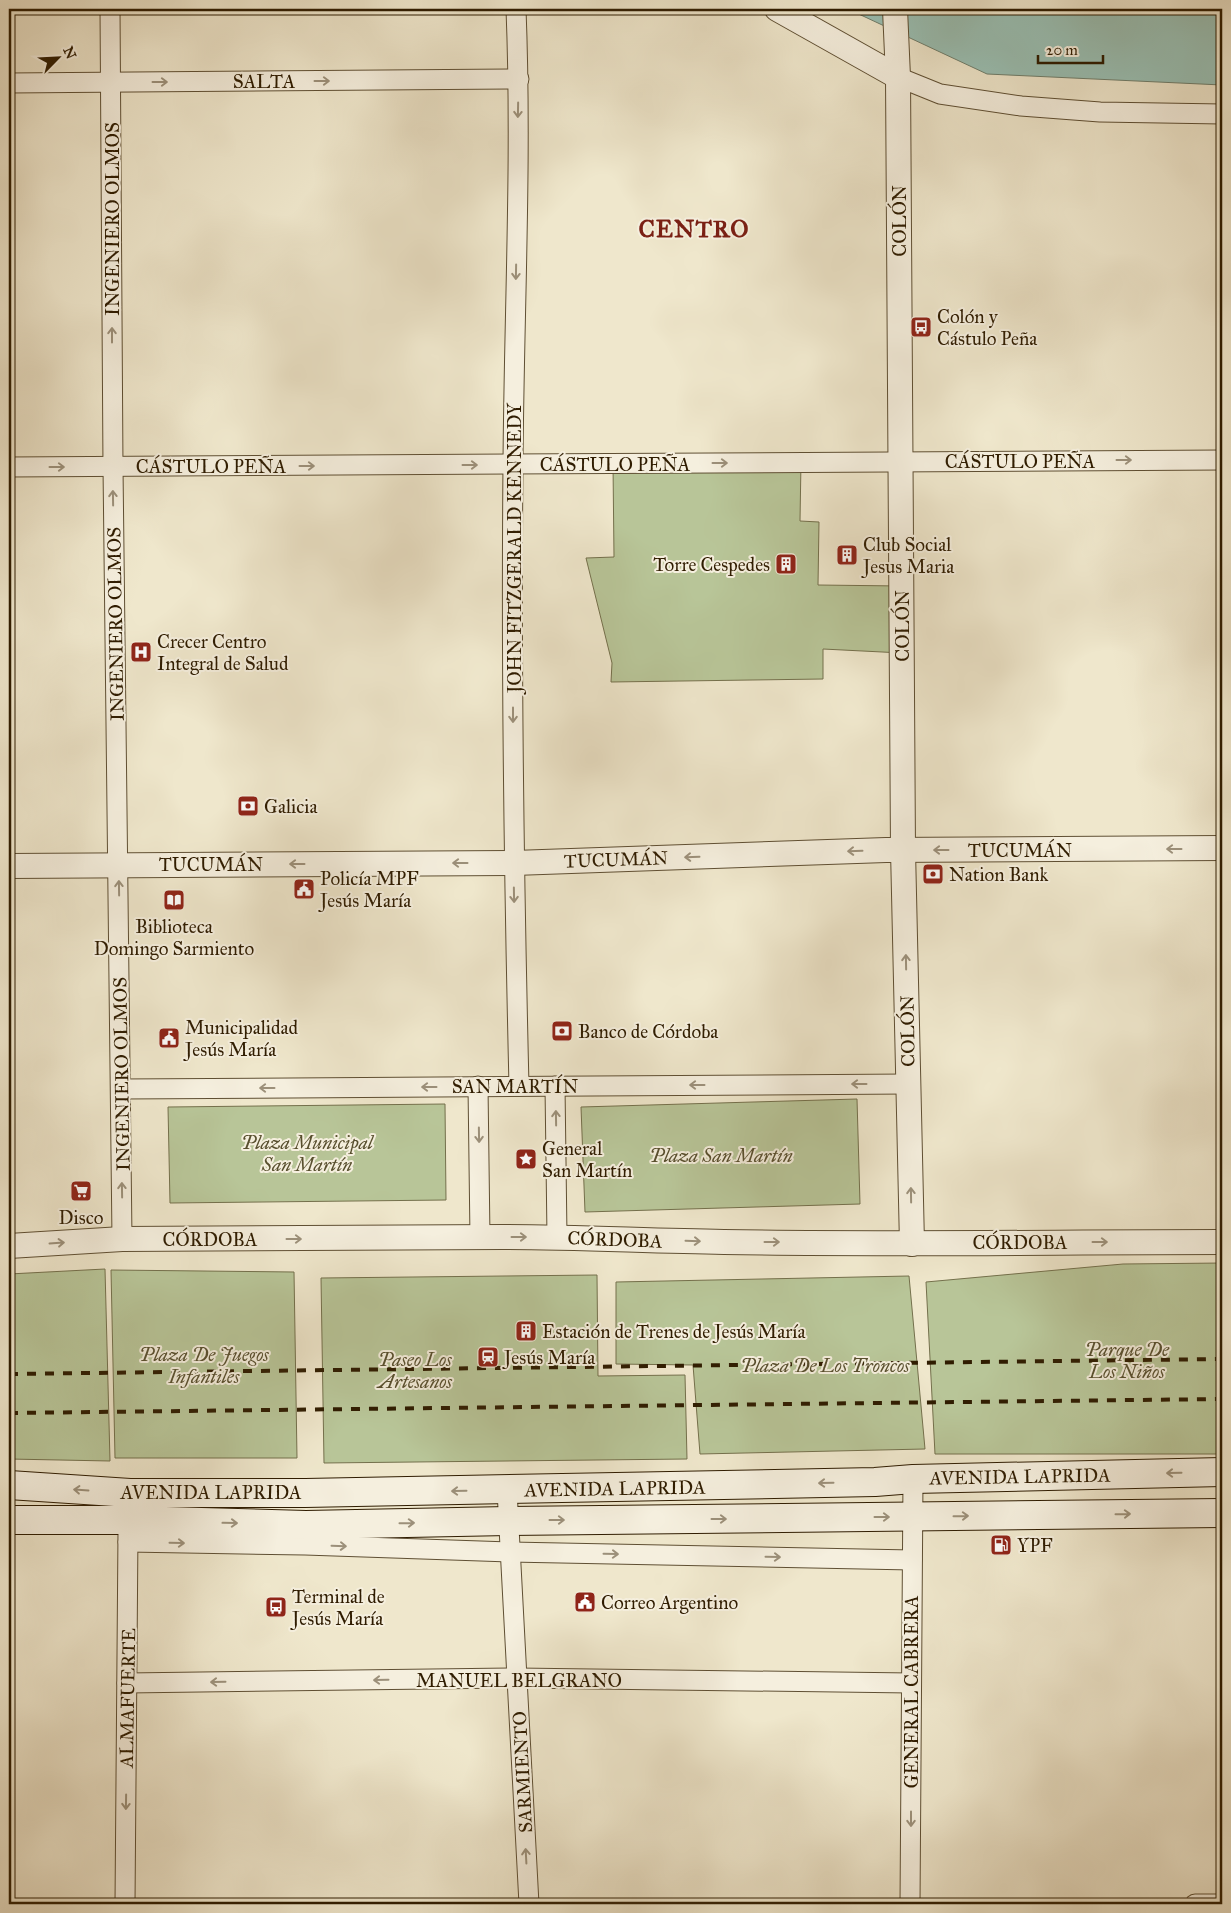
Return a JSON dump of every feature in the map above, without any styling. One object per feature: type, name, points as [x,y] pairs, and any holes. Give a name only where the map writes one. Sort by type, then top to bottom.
[{"type":"main road","name":"AVENIDA LAPRIDA","points":[[9,1485],[130,1493],[305,1493],[875,1482],[913,1479],[1222,1472]]},
{"type":"main road","name":"AVENIDA LAPRIDA","points":[[9,1520],[128,1531],[508,1520],[1222,1513]]},
{"type":"street","name":"INGENIERO OLMOS","points":[[110,9],[122,1239]]},
{"type":"street","name":"JOHN FITZGERALD KENNEDY","points":[[516,9],[519,79],[513,464],[514,862],[519,1086]]},
{"type":"street","points":[[777,9],[898,78],[940,94],[1021,106],[1100,112],[1222,114]]},
{"type":"street","name":"COLÓN","points":[[895,9],[898,78],[904,850],[912,1244]]},
{"type":"street","name":"SALTA","points":[[9,83],[519,79]]},
{"type":"street","name":"CÁSTULO PEÑA","points":[[9,468],[1222,460]]},
{"type":"street","name":"TUCUMÁN","points":[[9,866],[514,862],[904,850],[1222,848]]},
{"type":"street","name":"SAN MARTÍN","points":[[121,1089],[908,1084]]},
{"type":"street","points":[[478,1086],[480,1238]]},
{"type":"street","points":[[555,1086],[557,1237]]},
{"type":"street","name":"CÓRDOBA","points":[[9,1246],[122,1239],[557,1237],[723,1242],[912,1244],[1222,1242]]},
{"type":"street","name":"GENERAL CABRERA","points":[[910,1904],[913,1479]]},
{"type":"street","name":"SARMIENTO","points":[[507,1490],[529,1904]]},
{"type":"street","name":"ALMAFUERTE","points":[[125,1904],[128,1531],[130,1493]]},
{"type":"street","points":[[128,1531],[306,1545],[510,1552],[912,1560]]},
{"type":"street","name":"MANUEL BELGRANO","points":[[127,1683],[517,1678],[911,1683]]},
{"type":"street","points":[[1195,1904],[1222,1904]]},
{"type":"green space","points":[[801,462],[800,521],[819,522],[818,585],[901,586],[902,653],[823,649],[823,679],[611,682],[612,663],[586,558],[614,557],[613,464]]},
{"type":"green space","name":"Plaza San Martín","points":[[857,1099],[860,1204],[585,1212],[581,1107]]},
{"type":"green space","name":"Plaza Municipal San Martín","points":[[445,1104],[446,1200],[170,1203],[168,1107]]},
{"type":"green space","name":"Parque De Los Niños","points":[[1222,1263],[1222,1454],[935,1454],[926,1282],[1123,1264]]},
{"type":"green space","points":[[105,1269],[110,1461],[9,1459],[9,1274]]},
{"type":"green space","name":"Plaza De Juegos Infantiles","points":[[111,1270],[294,1272],[297,1458],[115,1458]]},
{"type":"green space","name":"Paseo Los Artesanos","points":[[597,1275],[598,1376],[685,1375],[687,1459],[324,1463],[321,1278]]},
{"type":"green space","name":"Plaza De Los Troncos","points":[[909,1276],[925,1449],[700,1454],[693,1365],[616,1364],[616,1282]]},
{"type":"water","points":[[848,9],[1222,9],[1222,85],[987,74]]},
{"type":"railway","points":[[9,1374],[1222,1359]]},
{"type":"railway","points":[[9,1413],[1222,1399]]},
{"type":"place","name":"Colón y Cástulo Peña","points":[[921,327]]},
{"type":"place","name":"Club Social Jesus Maria","points":[[847,555]]},
{"type":"place","name":"Torre Cespedes","points":[[786,564]]},
{"type":"place","name":"Crecer Centro Integral de Salud","points":[[141,652]]},
{"type":"place","name":"Galicia","points":[[248,806]]},
{"type":"place","name":"Nation Bank","points":[[933,874]]},
{"type":"place","name":"Policía MPF Jesús María","points":[[304,889]]},
{"type":"place","name":"Biblioteca Domingo Sarmiento","points":[[174,900]]},
{"type":"place","name":"Banco de Córdoba","points":[[562,1031]]},
{"type":"place","name":"Municipalidad Jesús María","points":[[169,1038]]},
{"type":"place","name":"General San Martín","points":[[526,1159]]},
{"type":"place","name":"Disco","points":[[81,1191]]},
{"type":"place","name":"Estación de Trenes de Jesús María","points":[[526,1331]]},
{"type":"place","name":"Jesús María","points":[[488,1357]]},
{"type":"place","name":"YPF","points":[[1001,1545]]},
{"type":"place","name":"Correo Argentino","points":[[585,1602]]},
{"type":"place","name":"Terminal de Jesús María","points":[[276,1607]]},
{"type":"district","name":"CENTRO","points":[[694,229]]}]
